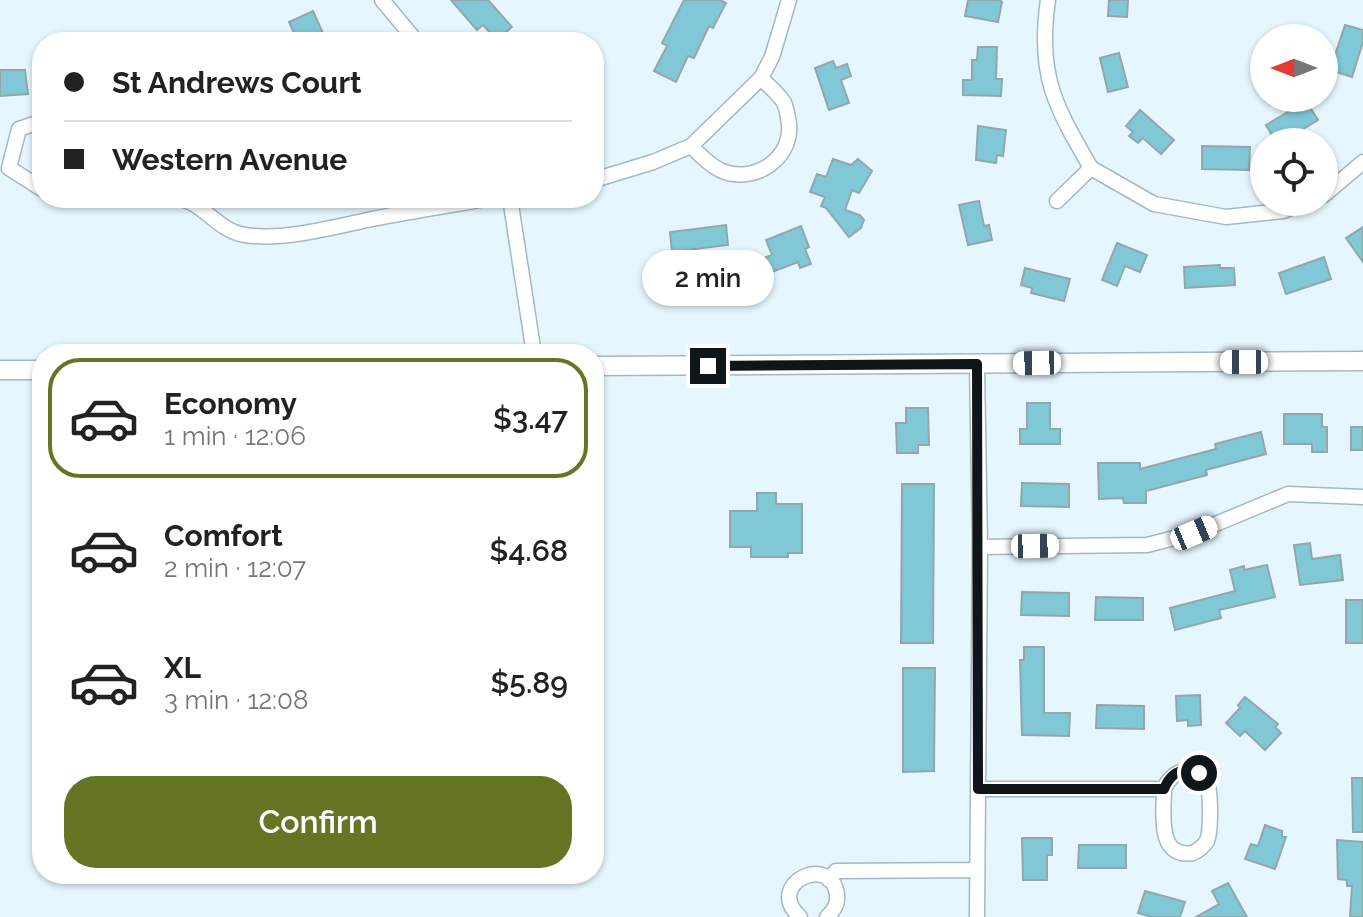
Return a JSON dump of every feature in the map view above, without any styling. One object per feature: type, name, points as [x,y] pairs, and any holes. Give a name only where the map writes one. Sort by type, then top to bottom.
[{"type":"main road","points":[[604,366],[1363,361]]},
{"type":"main road","points":[[0,370],[32,370]]},
{"type":"street","points":[[382,0],[409,32]]},
{"type":"street","points":[[604,177],[691,146],[761,78],[772,57],[789,0]]},
{"type":"street","points":[[1048,0],[1043,42],[1048,81],[1061,116],[1091,168],[1154,204],[1226,217],[1250,214]]},
{"type":"street","points":[[691,146],[722,171],[739,174],[768,168],[785,150],[790,125],[784,102],[761,78]]},
{"type":"street","points":[[32,124],[19,129],[9,168],[32,183]]},
{"type":"street","points":[[1338,183],[1363,162]]},
{"type":"street","points":[[1057,201],[1091,168]]},
{"type":"street","points":[[199,208],[242,235],[264,236],[317,230],[437,208]]},
{"type":"street","points":[[512,208],[532,344]]},
{"type":"street","points":[[977,364],[980,547],[977,917]]},
{"type":"street","points":[[980,547],[1147,545],[1194,533],[1288,494],[1363,497]]},
{"type":"street","points":[[1184,770],[1199,773],[1208,784],[1209,834],[1200,850],[1185,855],[1167,843],[1164,836],[1164,789],[1172,775],[1184,770]]},
{"type":"street","points":[[978,789],[1164,789]]},
{"type":"street","points":[[829,880],[836,871],[976,870]]},
{"type":"street","points":[[800,917],[790,900],[794,885],[806,875],[822,875],[834,886],[837,900],[827,917]]},
{"type":"building","points":[[451,0],[488,0],[512,27],[506,32],[490,32],[483,25],[477,30]]},
{"type":"building","points":[[684,0],[720,0],[726,3],[713,28],[709,26],[694,58],[688,56],[676,82],[654,71],[667,46],[662,43]]},
{"type":"building","points":[[968,0],[1000,0],[998,22],[965,16]]},
{"type":"building","points":[[1109,0],[1128,0],[1127,17],[1108,16]]},
{"type":"building","points":[[313,11],[322,32],[294,32],[289,22]]},
{"type":"building","points":[[1345,25],[1363,30],[1363,42],[1352,77],[1338,73],[1338,46]]},
{"type":"building","points":[[978,47],[997,47],[996,79],[1002,79],[1001,96],[963,95],[963,80],[972,80],[972,60],[977,60]]},
{"type":"building","points":[[1119,53],[1128,87],[1108,92],[1100,58]]},
{"type":"building","points":[[833,61],[836,68],[847,64],[851,76],[841,80],[849,103],[829,110],[815,68]]},
{"type":"building","points":[[0,70],[25,70],[28,94],[0,96]]},
{"type":"building","points":[[1140,110],[1174,140],[1161,154],[1143,138],[1138,143],[1129,136],[1133,132],[1126,126]]},
{"type":"building","points":[[1288,112],[1313,112],[1318,120],[1305,128],[1268,128],[1266,125]]},
{"type":"building","points":[[978,126],[1006,130],[1003,156],[997,155],[996,163],[976,160]]},
{"type":"building","points":[[1202,146],[1250,147],[1249,170],[1202,169]]},
{"type":"building","points":[[833,159],[851,165],[858,159],[872,171],[859,193],[852,190],[845,210],[860,215],[864,220],[861,228],[849,237],[821,206],[825,197],[810,192],[817,174],[826,177]]},
{"type":"building","points":[[979,201],[984,226],[989,225],[992,240],[968,245],[959,205]]},
{"type":"building","points":[[726,225],[728,245],[672,252],[670,232]]},
{"type":"building","points":[[801,226],[811,264],[800,268],[798,262],[767,274],[761,259],[772,255],[766,240]]},
{"type":"building","points":[[1363,227],[1363,262],[1346,238]]},
{"type":"building","points":[[1117,243],[1147,255],[1140,272],[1125,266],[1117,286],[1102,280]]},
{"type":"building","points":[[1324,257],[1331,279],[1286,294],[1279,273]]},
{"type":"building","points":[[1220,265],[1220,268],[1234,268],[1235,285],[1185,288],[1184,267]]},
{"type":"building","points":[[1025,268],[1070,279],[1064,301],[1031,293],[1032,288],[1021,285]]},
{"type":"building","points":[[1027,403],[1050,403],[1050,429],[1060,429],[1060,444],[1020,444],[1020,429],[1027,429]]},
{"type":"building","points":[[906,408],[928,408],[929,445],[918,445],[918,453],[897,453],[896,423],[906,423]]},
{"type":"building","points":[[1284,414],[1322,414],[1322,427],[1327,427],[1327,452],[1312,452],[1312,444],[1284,444]]},
{"type":"building","points":[[1351,427],[1363,427],[1363,450],[1351,450]]},
{"type":"building","points":[[1261,432],[1266,454],[1206,470],[1207,475],[1146,491],[1146,503],[1124,503],[1123,498],[1099,499],[1098,463],[1140,463],[1140,469],[1216,449],[1215,444]]},
{"type":"building","points":[[1022,483],[1069,484],[1069,507],[1021,506]]},
{"type":"building","points":[[902,484],[934,484],[933,643],[901,643]]},
{"type":"building","points":[[757,493],[776,493],[776,504],[802,504],[802,553],[788,553],[788,557],[751,557],[751,547],[730,547],[730,511],[757,511]]},
{"type":"building","points":[[1310,543],[1312,559],[1340,555],[1343,580],[1300,585],[1294,545]]},
{"type":"building","points":[[1267,565],[1275,597],[1219,610],[1221,618],[1175,630],[1170,608],[1235,591],[1230,570]]},
{"type":"building","points":[[1022,592],[1069,593],[1069,616],[1021,615]]},
{"type":"building","points":[[1096,597],[1143,598],[1143,620],[1095,620]]},
{"type":"building","points":[[1346,600],[1363,600],[1363,643],[1346,643]]},
{"type":"building","points":[[1024,647],[1044,647],[1044,713],[1070,713],[1069,736],[1022,735],[1020,660],[1024,660]]},
{"type":"building","points":[[903,668],[935,668],[934,771],[903,772]]},
{"type":"building","points":[[1200,695],[1201,725],[1188,726],[1188,720],[1177,721],[1176,696]]},
{"type":"building","points":[[1245,697],[1278,724],[1275,727],[1281,733],[1265,750],[1245,731],[1240,736],[1226,723],[1240,708],[1238,705]]},
{"type":"building","points":[[1097,705],[1144,706],[1144,729],[1096,728]]},
{"type":"building","points":[[1352,778],[1363,778],[1363,832],[1353,832]]},
{"type":"building","points":[[1265,825],[1282,831],[1282,837],[1286,837],[1275,869],[1245,859],[1251,844],[1258,846]]},
{"type":"building","points":[[1022,838],[1052,838],[1052,855],[1047,855],[1047,880],[1023,880]]},
{"type":"building","points":[[1337,840],[1363,842],[1363,917],[1350,917],[1352,886],[1347,886],[1347,880],[1338,879]]},
{"type":"building","points":[[1079,845],[1126,845],[1126,868],[1078,868]]},
{"type":"building","points":[[1228,883],[1247,917],[1196,917],[1219,904],[1212,891]]},
{"type":"building","points":[[1145,891],[1185,902],[1180,917],[1152,917],[1138,913]]},
{"type":"route","points":[[708,366],[977,364],[980,547],[978,789],[1164,789],[1177,771],[1199,773]]}]
